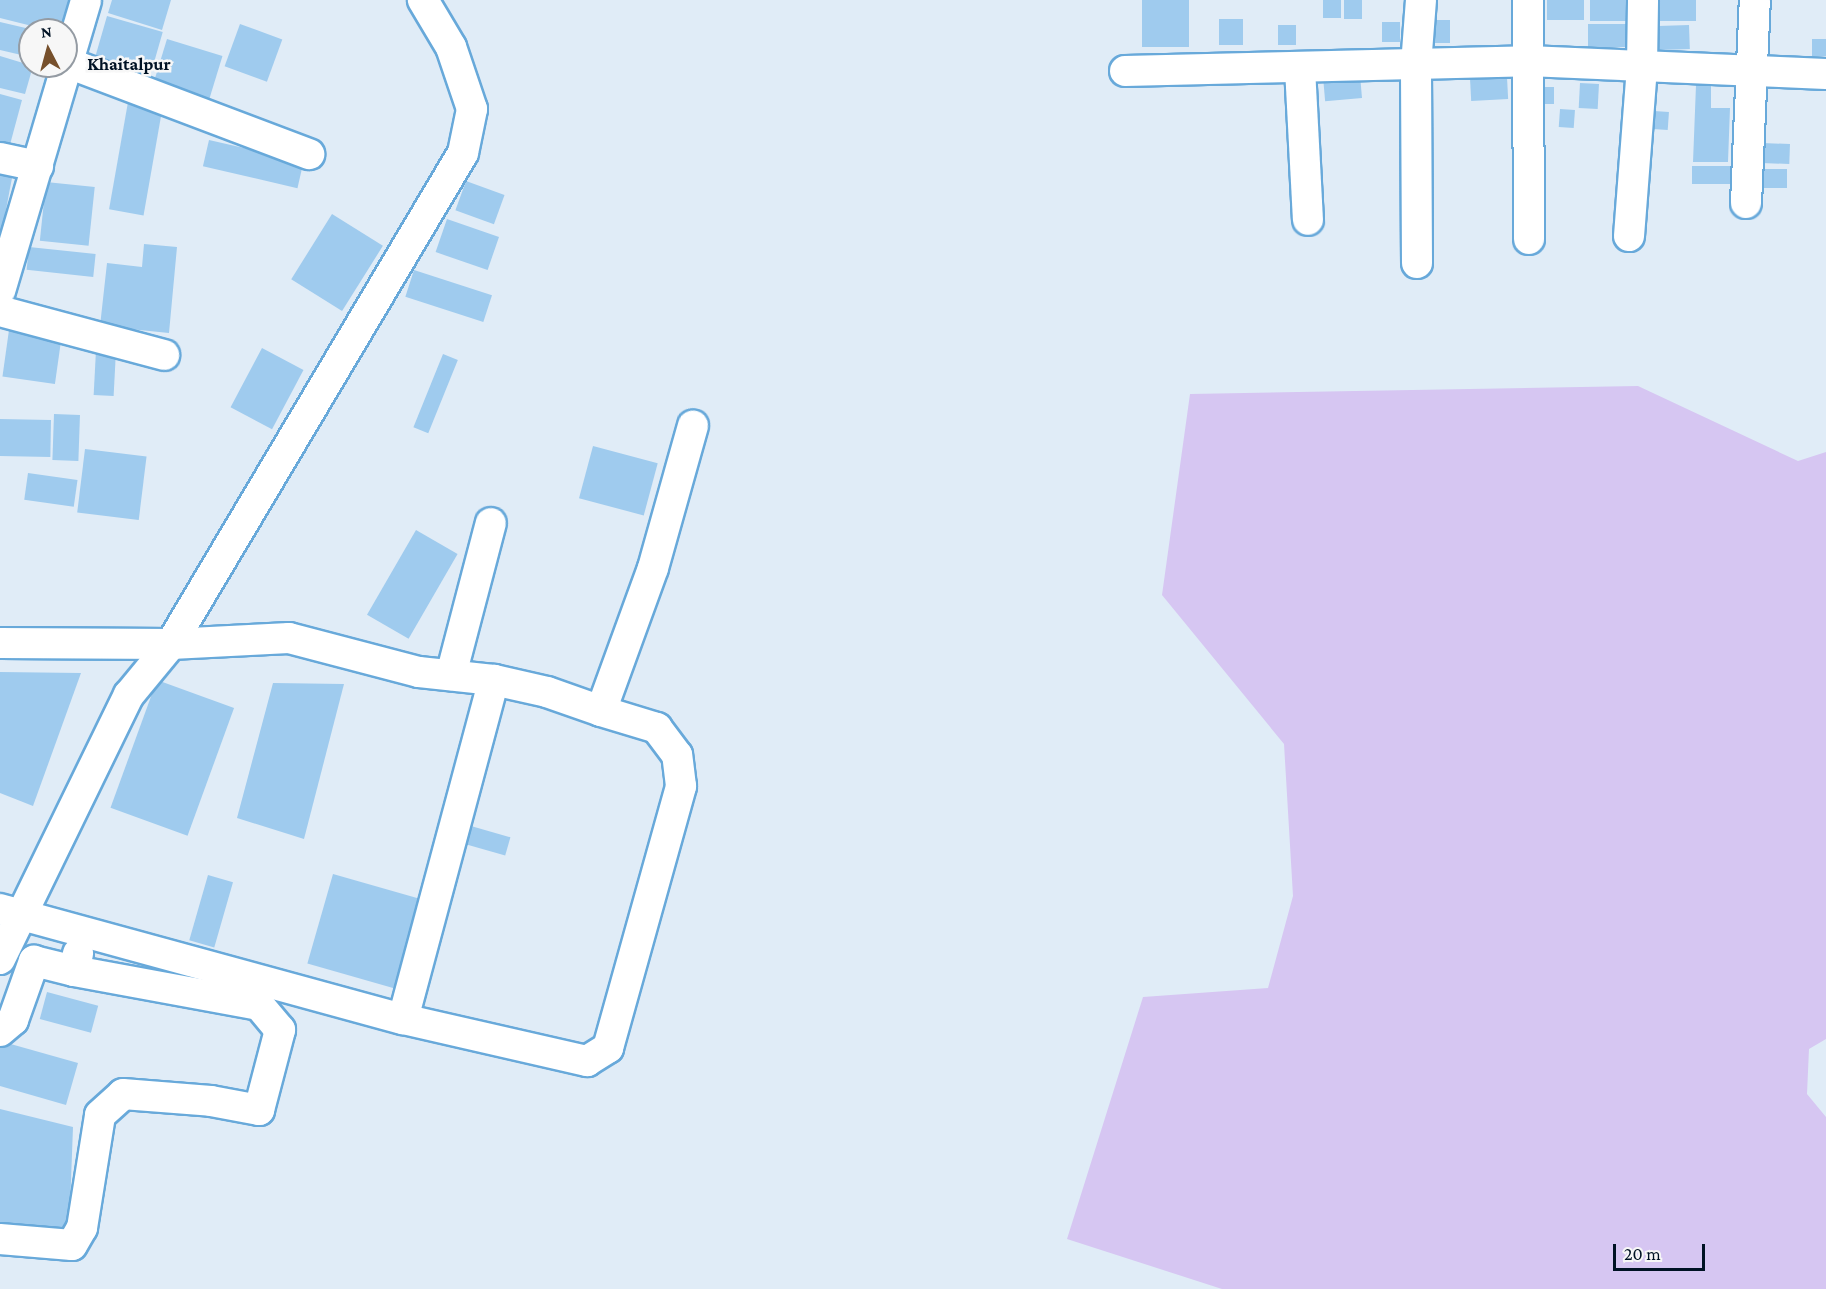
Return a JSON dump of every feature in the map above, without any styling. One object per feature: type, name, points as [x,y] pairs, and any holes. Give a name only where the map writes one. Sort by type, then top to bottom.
[{"type":"street","points":[[78,28],[86,0]]},
{"type":"street","points":[[0,959],[12,911],[129,695],[171,644],[463,153],[472,109],[451,47],[423,0]]},
{"type":"street","points":[[1417,263],[1416,65],[1420,0]]},
{"type":"street","points":[[1528,0],[1529,239]]},
{"type":"street","points":[[1629,236],[1642,66],[1643,0]]},
{"type":"street","points":[[1746,203],[1755,72],[1755,0]]},
{"type":"street","points":[[1125,71],[1528,61],[1826,74]]},
{"type":"street","points":[[78,67],[309,154]]},
{"type":"street","points":[[1300,68],[1308,220]]},
{"type":"street","points":[[0,291],[64,78]]},
{"type":"street","points":[[0,158],[38,166]]},
{"type":"street","points":[[0,311],[164,355]]},
{"type":"street","points":[[602,711],[653,568],[693,426]]},
{"type":"street","points":[[451,675],[491,523]]},
{"type":"street","points":[[0,643],[171,644],[289,639],[419,672],[494,680],[547,692],[657,728],[677,754],[681,786],[608,1048],[587,1062],[404,1019],[12,911]]},
{"type":"street","points":[[404,1019],[494,680]]},
{"type":"street","points":[[74,971],[82,929]]},
{"type":"street","points":[[0,1031],[13,1020],[34,961],[74,971],[259,1005],[280,1030],[259,1110],[211,1101],[123,1094],[100,1115],[82,1228],[72,1245],[0,1239]]},
{"type":"shaded area","points":[[1638,386],[1798,461],[1826,452],[1826,1039],[1809,1049],[1807,1094],[1826,1117],[1826,1289],[1222,1289],[1067,1239],[1143,997],[1268,988],[1293,896],[1284,744],[1162,595],[1190,394]]},
{"type":"building","points":[[0,0],[75,0],[70,18],[18,18],[18,22],[0,18]]},
{"type":"building","points":[[112,0],[171,0],[162,30],[108,13]]},
{"type":"building","points":[[1142,0],[1189,0],[1189,47],[1142,47]]},
{"type":"building","points":[[1323,0],[1341,0],[1341,18],[1323,18]]},
{"type":"building","points":[[1344,0],[1362,0],[1362,19],[1344,19]]},
{"type":"building","points":[[1547,0],[1584,0],[1584,20],[1547,20]]},
{"type":"building","points":[[1590,0],[1627,0],[1627,21],[1590,21]]},
{"type":"building","points":[[1658,0],[1696,0],[1696,21],[1658,21]]},
{"type":"building","points":[[107,16],[163,32],[149,80],[93,64]]},
{"type":"building","points":[[1219,19],[1243,19],[1243,45],[1219,45]]},
{"type":"building","points":[[1435,20],[1450,20],[1450,43],[1435,43]]},
{"type":"building","points":[[0,22],[18,26],[18,54],[0,50]]},
{"type":"building","points":[[1382,22],[1400,22],[1400,42],[1382,42]]},
{"type":"building","points":[[240,24],[282,39],[267,82],[225,66]]},
{"type":"building","points":[[1588,24],[1626,24],[1626,47],[1588,47]]},
{"type":"building","points":[[1278,25],[1296,25],[1296,45],[1278,45]]},
{"type":"building","points":[[1689,25],[1690,49],[1659,50],[1658,26]]},
{"type":"building","points":[[167,39],[222,56],[209,100],[154,83]]},
{"type":"building","points":[[1812,39],[1826,39],[1826,56],[1812,56]]},
{"type":"building","points":[[0,56],[18,61],[18,78],[30,78],[25,94],[0,88]]},
{"type":"building","points":[[1360,75],[1362,98],[1325,101],[1323,78]]},
{"type":"building","points":[[1507,77],[1508,99],[1471,101],[1470,79]]},
{"type":"building","points":[[1580,83],[1599,84],[1598,109],[1579,108]]},
{"type":"building","points":[[1696,85],[1711,85],[1711,108],[1730,108],[1728,162],[1693,162]]},
{"type":"building","points":[[1539,87],[1554,87],[1554,104],[1539,104]]},
{"type":"building","points":[[0,94],[22,100],[8,152],[0,150]]},
{"type":"building","points":[[128,102],[162,108],[144,215],[109,209]]},
{"type":"building","points":[[1560,109],[1575,110],[1574,128],[1559,127]]},
{"type":"building","points":[[1654,111],[1669,112],[1668,130],[1653,129]]},
{"type":"building","points":[[209,140],[304,162],[297,188],[203,166]]},
{"type":"building","points":[[1762,143],[1790,144],[1789,164],[1761,163]]},
{"type":"building","points":[[1692,166],[1732,166],[1732,184],[1692,184]]},
{"type":"building","points":[[1761,169],[1787,169],[1787,188],[1761,188]]},
{"type":"building","points":[[0,175],[12,178],[0,241]]},
{"type":"building","points":[[466,181],[505,195],[494,224],[455,210]]},
{"type":"building","points":[[46,182],[95,187],[89,246],[40,241]]},
{"type":"building","points":[[332,214],[383,246],[342,311],[291,279]]},
{"type":"building","points":[[447,219],[499,237],[488,270],[436,252]]},
{"type":"building","points":[[144,244],[177,247],[169,333],[100,326],[107,263],[142,267]]},
{"type":"building","points":[[29,247],[96,254],[93,277],[27,270]]},
{"type":"building","points":[[414,270],[492,295],[483,322],[405,297]]},
{"type":"building","points":[[9,330],[61,337],[55,384],[2,377]]},
{"type":"building","points":[[262,348],[303,370],[272,429],[231,407]]},
{"type":"building","points":[[96,350],[116,351],[114,396],[94,395]]},
{"type":"building","points":[[443,354],[458,360],[428,433],[413,427]]},
{"type":"building","points":[[54,414],[80,415],[78,461],[52,460]]},
{"type":"building","points":[[0,419],[51,420],[50,457],[0,456]]},
{"type":"building","points":[[593,446],[658,463],[644,516],[579,498]]},
{"type":"building","points":[[85,449],[147,457],[139,520],[77,513]]},
{"type":"building","points":[[28,473],[78,480],[74,507],[24,500]]},
{"type":"building","points":[[416,530],[458,554],[409,639],[367,615]]},
{"type":"building","points":[[0,672],[81,673],[33,806],[0,793]]},
{"type":"building","points":[[157,680],[234,708],[188,836],[110,808]]},
{"type":"building","points":[[273,683],[344,684],[304,839],[237,818]]},
{"type":"building","points":[[471,826],[510,837],[505,856],[466,844]]},
{"type":"building","points":[[333,874],[420,899],[395,988],[307,963]]},
{"type":"building","points":[[208,875],[233,882],[214,948],[189,940]]},
{"type":"building","points":[[47,992],[98,1006],[91,1033],[40,1019]]},
{"type":"building","points":[[0,1041],[78,1063],[66,1105],[0,1086]]},
{"type":"building","points":[[0,1109],[73,1127],[69,1234],[0,1224]]},
{"type":"district","name":"Khaitalpur","points":[[129,64]]}]
